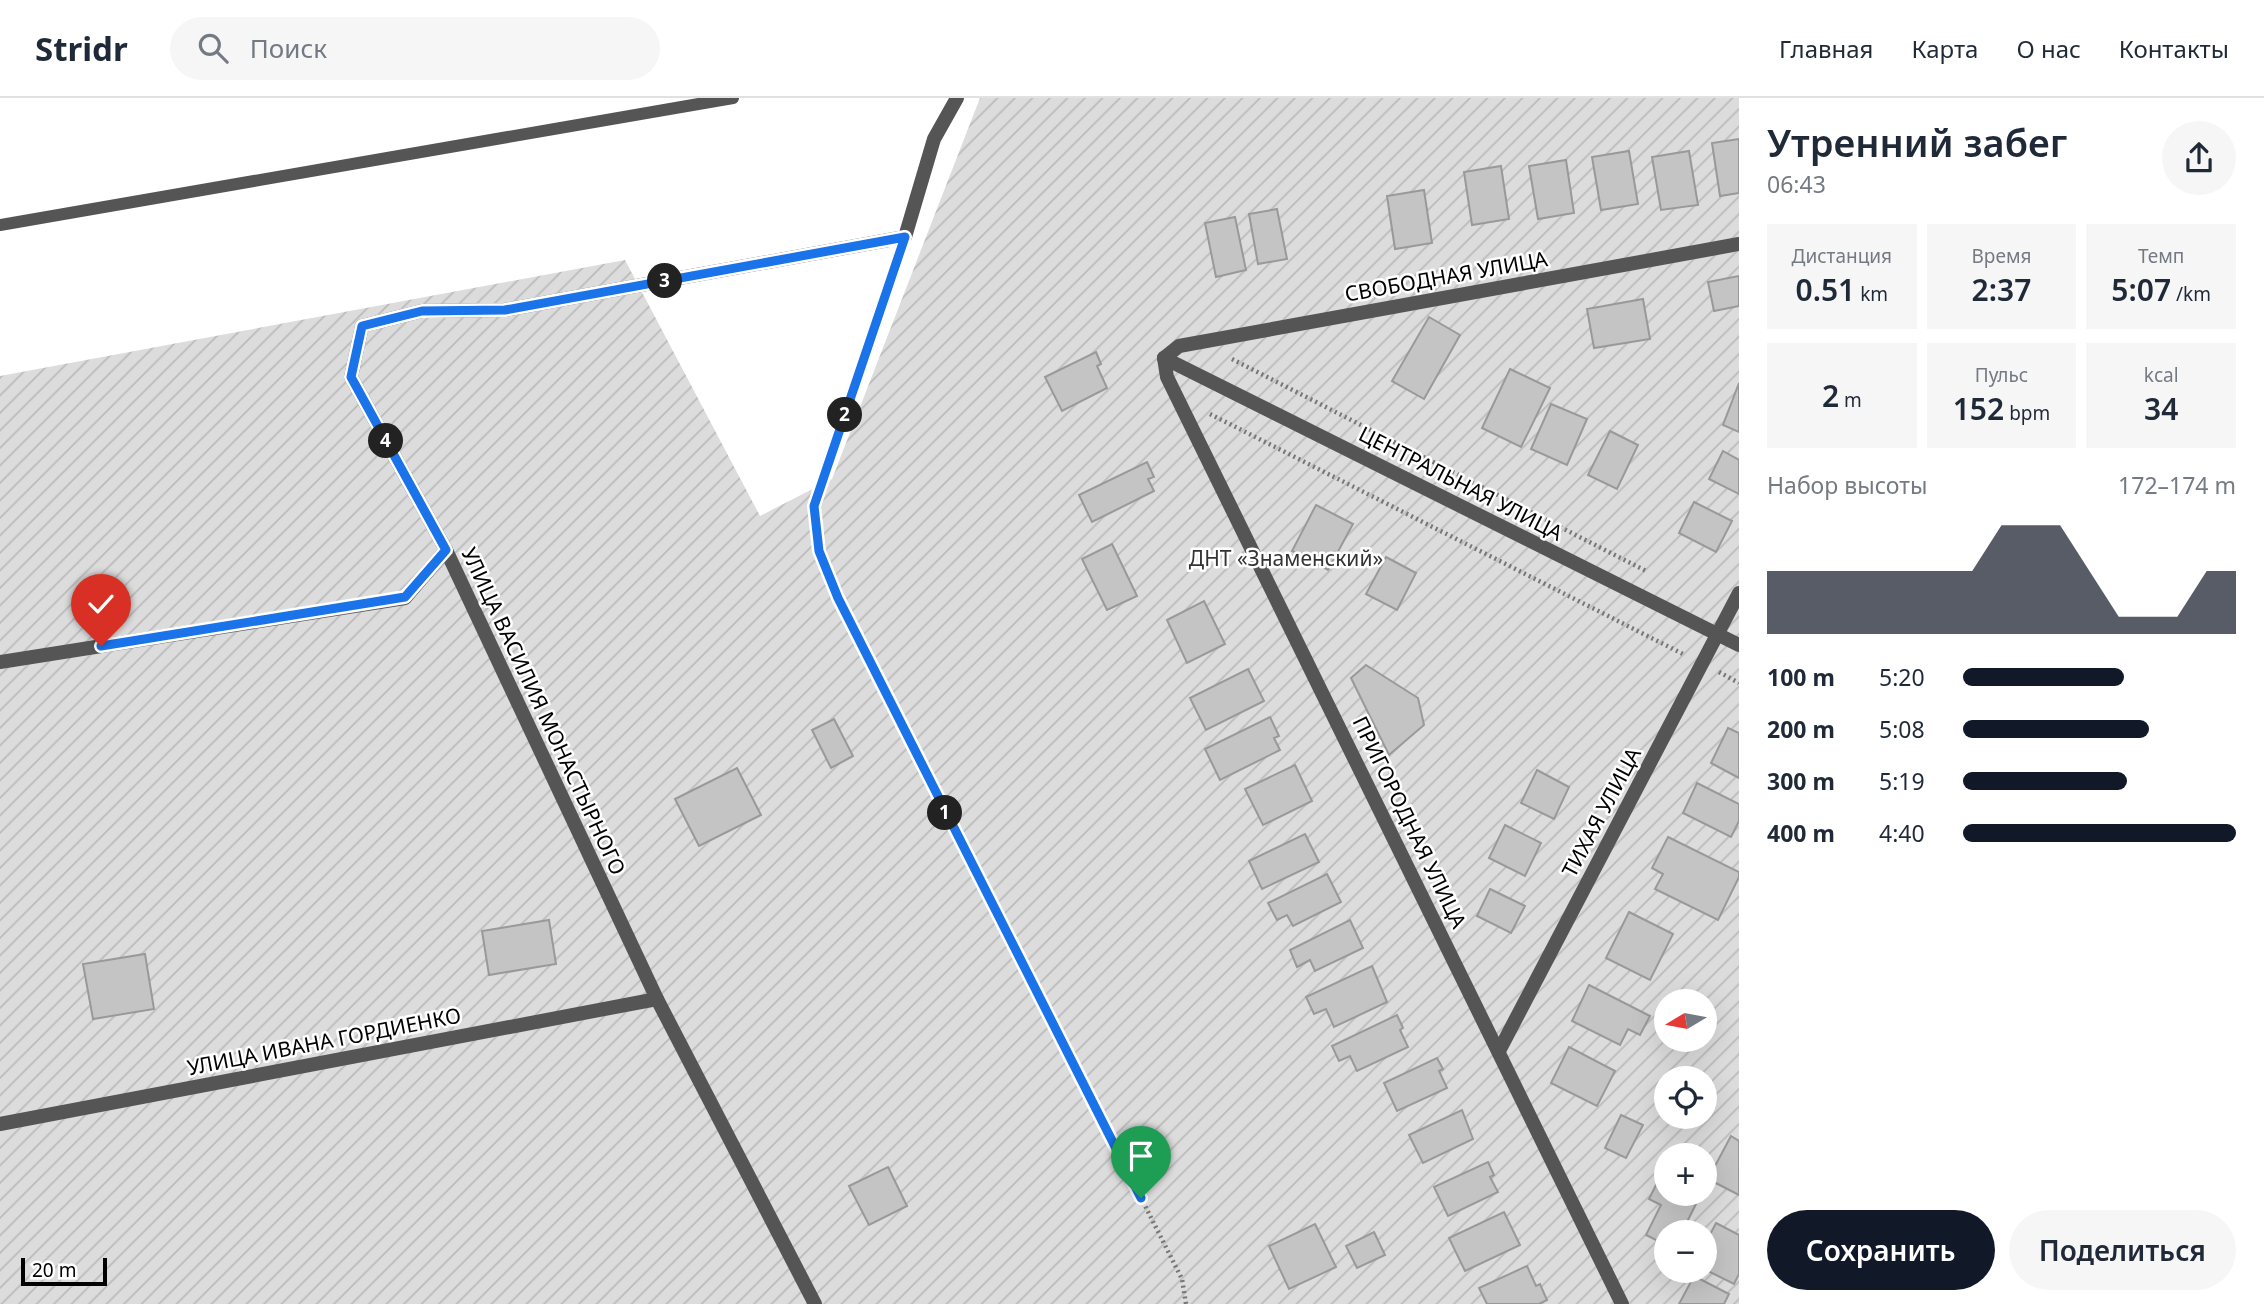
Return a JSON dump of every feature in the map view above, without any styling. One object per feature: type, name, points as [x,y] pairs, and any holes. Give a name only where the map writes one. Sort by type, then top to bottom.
[{"type":"street","points":[[905,237],[934,139],[957,98]]},
{"type":"street","name":"УЛИЦА ВАСИЛИЯ МОНАСТЫРНОГО","points":[[815,1304],[657,999],[446,550],[351,377],[362,326],[422,311],[505,310],[905,237]]},
{"type":"street","name":"СВОБОДНАЯ УЛИЦА","points":[[1164,358],[1179,346],[1739,244]]},
{"type":"street","name":"ПРИГОРОДНАЯ УЛИЦА","points":[[1164,358],[1167,377],[1622,1304]]},
{"type":"street","name":"ЦЕНТРАЛЬНАЯ УЛИЦА","points":[[1164,358],[1739,645]]},
{"type":"street","points":[[0,662],[405,597],[446,550]]},
{"type":"street","name":"ТИХАЯ УЛИЦА","points":[[1500,1051],[1739,593]]},
{"type":"street","name":"УЛИЦА ИВАНА ГОРДИЕНКО","points":[[0,1124],[657,999]]},
{"type":"lane","points":[[0,225],[733,98]]},
{"type":"path","points":[[905,237],[814,506],[819,551],[838,598],[902,728],[1182,1279],[1186,1304]]},
{"type":"path","points":[[1200,342],[1655,576]]},
{"type":"path","points":[[1178,398],[1739,683]]},
{"type":"green space","name":"ДНТ «Знаменский»","points":[[980,98],[1739,98],[1739,1304],[0,1304],[0,376],[625,260],[760,516],[832,479]]},
{"type":"building","points":[[1739,139],[1739,193],[1720,196],[1712,143]]},
{"type":"building","points":[[1629,151],[1638,204],[1601,210],[1592,157]]},
{"type":"building","points":[[1689,151],[1698,205],[1661,210],[1652,157]]},
{"type":"building","points":[[1566,160],[1574,213],[1538,219],[1529,166]]},
{"type":"building","points":[[1501,166],[1509,219],[1472,225],[1464,172]]},
{"type":"building","points":[[1424,190],[1432,243],[1395,249],[1387,196]]},
{"type":"building","points":[[1277,209],[1287,259],[1258,264],[1249,214]]},
{"type":"building","points":[[1235,217],[1246,270],[1216,277],[1205,223]]},
{"type":"building","points":[[1739,276],[1739,306],[1714,311],[1708,282]]},
{"type":"building","points":[[1643,299],[1650,339],[1594,348],[1587,309]]},
{"type":"building","points":[[1429,317],[1460,335],[1424,399],[1392,381]]},
{"type":"building","points":[[1096,352],[1101,364],[1097,366],[1107,388],[1062,411],[1045,377]]},
{"type":"building","points":[[1510,369],[1550,388],[1521,447],[1482,428]]},
{"type":"building","points":[[1739,383],[1739,432],[1723,425]]},
{"type":"building","points":[[1551,404],[1587,419],[1567,465],[1531,449]]},
{"type":"building","points":[[1610,431],[1638,445],[1617,489],[1588,475]]},
{"type":"building","points":[[1723,451],[1739,460],[1739,494],[1709,479]]},
{"type":"building","points":[[1147,462],[1154,477],[1148,479],[1154,491],[1092,522],[1079,495]]},
{"type":"building","points":[[1694,502],[1732,521],[1716,552],[1679,533]]},
{"type":"building","points":[[1316,505],[1353,524],[1328,570],[1292,551]]},
{"type":"building","points":[[1112,544],[1137,596],[1107,610],[1082,559]]},
{"type":"building","points":[[1386,557],[1416,573],[1397,610],[1366,594]]},
{"type":"building","points":[[1204,601],[1225,644],[1187,663],[1167,620]]},
{"type":"building","points":[[1366,665],[1418,698],[1424,725],[1389,755],[1351,678]]},
{"type":"building","points":[[1248,669],[1264,701],[1206,730],[1190,698]]},
{"type":"building","points":[[1270,717],[1279,736],[1274,738],[1280,750],[1220,780],[1205,749]]},
{"type":"building","points":[[834,719],[853,756],[831,768],[812,730]]},
{"type":"building","points":[[1728,728],[1739,733],[1739,778],[1711,763]]},
{"type":"building","points":[[1295,765],[1312,801],[1263,825],[1245,789]]},
{"type":"building","points":[[737,768],[761,815],[699,846],[675,799]]},
{"type":"building","points":[[1537,770],[1569,787],[1554,819],[1521,803]]},
{"type":"building","points":[[1697,783],[1739,804],[1739,821],[1731,837],[1683,813]]},
{"type":"building","points":[[1505,825],[1541,843],[1525,876],[1489,858]]},
{"type":"building","points":[[1305,834],[1319,862],[1262,889],[1249,861]]},
{"type":"building","points":[[1668,837],[1739,872],[1718,920],[1655,889],[1663,874],[1652,868]]},
{"type":"building","points":[[1327,874],[1341,902],[1293,926],[1287,915],[1277,920],[1268,903]]},
{"type":"building","points":[[1490,889],[1525,906],[1511,933],[1477,916]]},
{"type":"building","points":[[1629,912],[1673,934],[1650,980],[1606,958]]},
{"type":"building","points":[[549,920],[556,964],[489,975],[482,931]]},
{"type":"building","points":[[1350,920],[1363,948],[1315,971],[1310,960],[1297,967],[1290,950]]},
{"type":"building","points":[[145,954],[154,1009],[93,1019],[83,964]]},
{"type":"building","points":[[1372,966],[1387,1002],[1334,1027],[1326,1009],[1314,1014],[1306,997]]},
{"type":"building","points":[[1589,985],[1650,1016],[1640,1035],[1628,1029],[1620,1045],[1572,1021]]},
{"type":"building","points":[[1397,1015],[1408,1047],[1357,1071],[1350,1056],[1339,1061],[1332,1046]]},
{"type":"building","points":[[1569,1047],[1615,1071],[1597,1106],[1551,1083]]},
{"type":"building","points":[[1437,1058],[1443,1069],[1439,1071],[1447,1088],[1397,1111],[1384,1083]]},
{"type":"building","points":[[1462,1110],[1473,1139],[1423,1163],[1409,1135]]},
{"type":"building","points":[[1621,1115],[1643,1125],[1626,1158],[1605,1148]]},
{"type":"building","points":[[1731,1136],[1739,1141],[1739,1195],[1717,1184],[1717,1162]]},
{"type":"building","points":[[1488,1162],[1494,1175],[1490,1177],[1498,1192],[1448,1216],[1434,1187]]},
{"type":"building","points":[[888,1167],[907,1206],[869,1225],[849,1186]]},
{"type":"building","points":[[1654,1189],[1654,1202],[1649,1199]]},
{"type":"building","points":[[1660,1206],[1695,1206],[1688,1220],[1654,1220],[1654,1239],[1646,1235]]},
{"type":"building","points":[[1504,1212],[1520,1245],[1465,1271],[1449,1238]]},
{"type":"building","points":[[1315,1224],[1336,1267],[1289,1289],[1269,1246]]},
{"type":"building","points":[[1717,1224],[1739,1235],[1739,1274],[1734,1284],[1717,1276]]},
{"type":"building","points":[[1374,1232],[1385,1255],[1357,1268],[1346,1246]]},
{"type":"building","points":[[1527,1266],[1536,1286],[1540,1284],[1547,1300],[1539,1304],[1487,1304],[1479,1288]]},
{"type":"building","points":[[1690,1283],[1708,1283],[1729,1294],[1724,1304],[1679,1304]]},
{"type":"route","points":[[101,646],[405,597],[446,550],[351,377],[362,326],[422,311],[505,310],[905,237],[814,506],[819,551],[838,598],[944,811],[1141,1198]]}]
